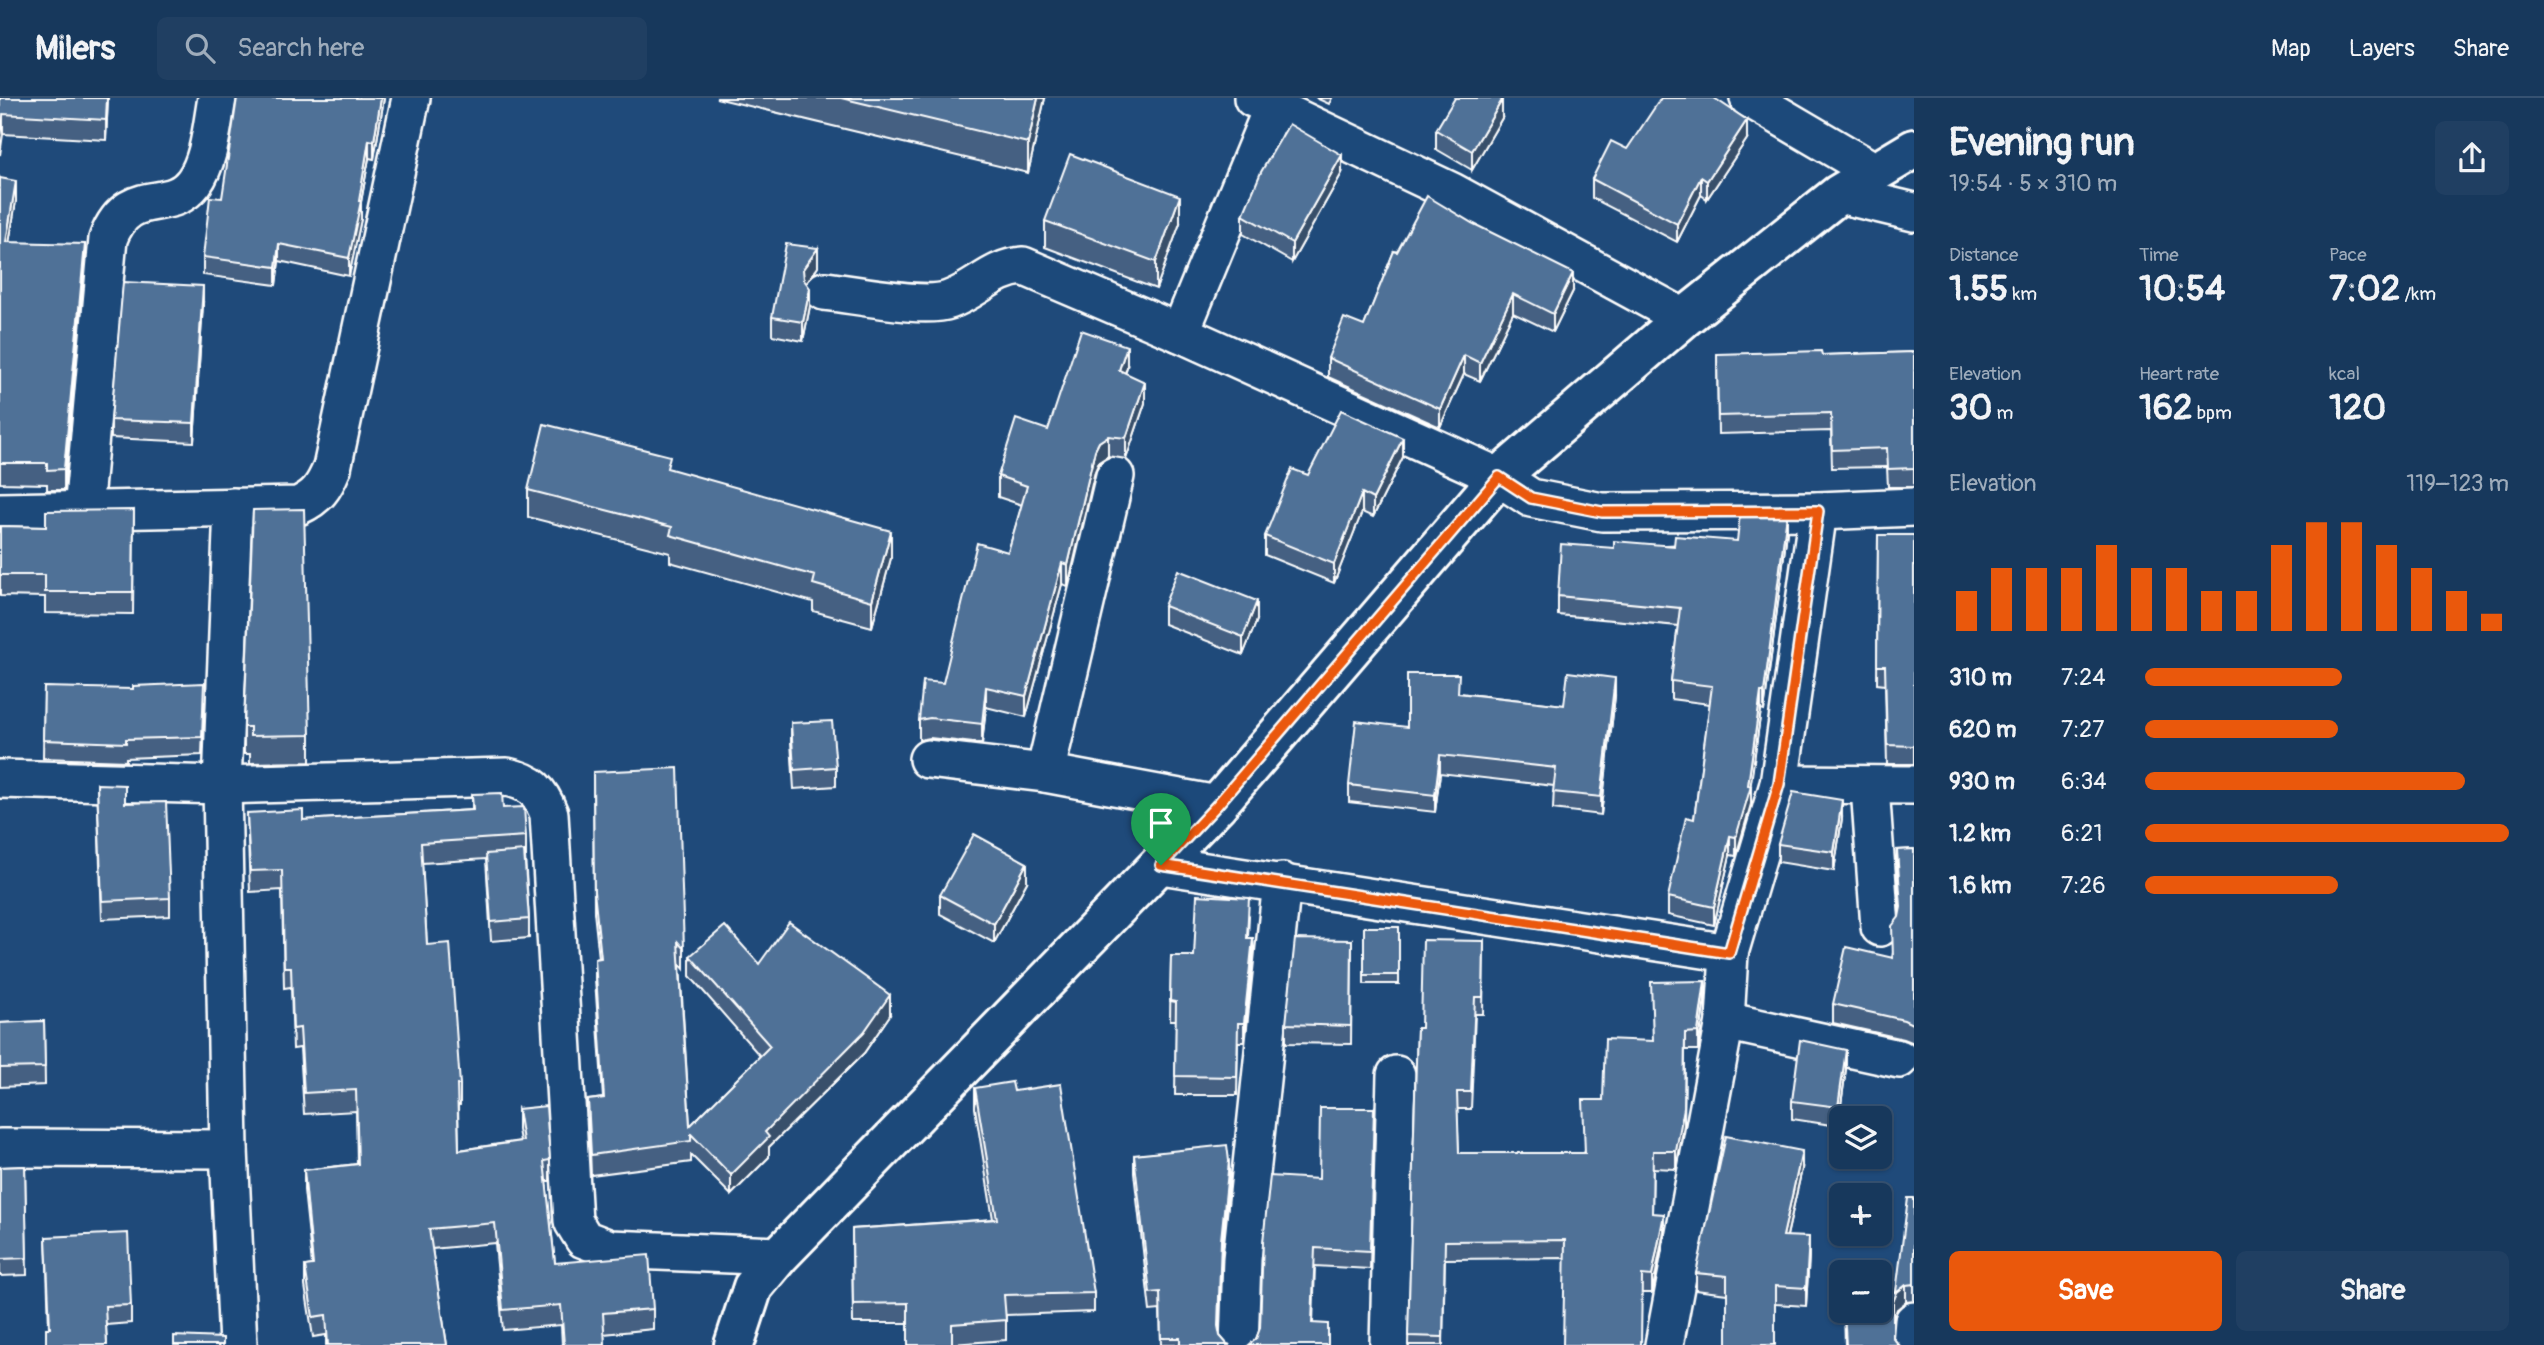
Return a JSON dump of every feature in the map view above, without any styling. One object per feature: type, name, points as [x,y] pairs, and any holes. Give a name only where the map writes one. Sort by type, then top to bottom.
[{"type":"main road","points":[[734,1345],[753,1287],[779,1256],[1217,805],[1499,477],[1684,318],[1839,194],[1914,149]]},
{"type":"street","points":[[83,510],[108,239],[114,223],[125,209],[182,194],[194,182],[203,164],[217,98]]},
{"type":"street","points":[[0,512],[298,506],[311,500],[324,488],[332,468],[411,98]]},
{"type":"street","points":[[1749,98],[1875,172]]},
{"type":"street","points":[[1180,333],[1263,102],[1452,192],[1684,318]]},
{"type":"street","points":[[1839,194],[1914,212]]},
{"type":"street","points":[[824,291],[923,302],[947,301],[1004,267],[1023,266],[1180,333],[1499,477],[1531,498],[1602,512],[1818,511],[1914,507]]},
{"type":"street","points":[[1045,773],[1115,476]]},
{"type":"street","points":[[233,507],[222,785],[229,1149],[238,1345]]},
{"type":"street","points":[[1664,1345],[1725,1021],[1729,953],[1779,784],[1818,511]]},
{"type":"street","points":[[928,759],[1045,773],[1217,805]]},
{"type":"street","points":[[0,779],[222,785],[508,776],[527,780],[541,793],[549,814],[573,1221],[584,1239],[610,1249],[779,1256]]},
{"type":"street","points":[[1779,784],[1870,787],[1914,785]]},
{"type":"street","points":[[1870,787],[1880,927]]},
{"type":"street","points":[[1161,865],[1729,953]]},
{"type":"street","points":[[1239,1345],[1242,1259],[1282,882]]},
{"type":"street","points":[[1725,1021],[1899,1059]]},
{"type":"street","points":[[1389,1345],[1396,1075]]},
{"type":"street","points":[[0,1148],[229,1149]]},
{"type":"street","points":[[1912,1345],[1914,1321]]},
{"type":"building","points":[[0,98],[107,98],[106,120],[3,114],[0,135]]},
{"type":"building","points":[[237,98],[381,98],[374,141],[369,140],[361,201],[349,258],[279,244],[276,267],[203,257],[210,197],[222,198]]},
{"type":"building","points":[[841,98],[1038,98],[1028,143]]},
{"type":"building","points":[[1455,98],[1502,100],[1472,151],[1436,130]]},
{"type":"building","points":[[1661,98],[1714,98],[1747,120],[1707,181],[1701,177],[1677,224],[1592,179],[1611,141],[1627,149]]},
{"type":"building","points":[[1289,124],[1342,155],[1292,243],[1243,215],[1261,172]]},
{"type":"building","points":[[1070,154],[1180,196],[1156,262],[1045,221]]},
{"type":"building","points":[[0,178],[16,181],[6,242],[85,244],[64,469],[47,470],[47,463],[0,463]]},
{"type":"building","points":[[1427,196],[1472,223],[1573,273],[1553,314],[1513,294],[1480,363],[1464,355],[1440,409],[1328,358],[1344,318],[1364,326],[1394,251],[1397,252]]},
{"type":"building","points":[[786,244],[818,248],[803,269],[804,280],[810,288],[803,322],[772,317]]},
{"type":"building","points":[[123,282],[203,286],[194,423],[111,420]]},
{"type":"building","points":[[1081,330],[1127,346],[1119,370],[1145,382],[1126,438],[1108,436],[1099,442],[1095,450],[1068,565],[1062,563],[1026,696],[986,687],[982,724],[930,718],[919,720],[923,681],[943,683],[977,543],[1008,552],[1027,486],[998,476],[1016,419],[1048,430]]},
{"type":"building","points":[[1821,351],[1822,355],[1914,352],[1914,468],[1888,469],[1887,448],[1832,450],[1831,413],[1718,416],[1717,354]]},
{"type":"building","points":[[1341,410],[1403,438],[1373,499],[1362,493],[1334,564],[1265,536],[1292,469],[1308,475]]},
{"type":"building","points":[[544,424],[670,456],[667,468],[891,531],[872,601],[813,584],[815,576],[670,535],[672,527],[528,490]]},
{"type":"building","points":[[304,509],[310,735],[250,736],[250,727],[244,727],[253,510]]},
{"type":"building","points":[[134,510],[133,592],[45,592],[45,575],[0,575],[0,526],[46,527],[46,511]]},
{"type":"building","points":[[1740,514],[1787,514],[1764,692],[1761,692],[1748,785],[1751,786],[1736,837],[1730,836],[1714,907],[1668,897],[1686,817],[1694,819],[1712,686],[1671,681],[1680,608],[1558,596],[1561,544],[1614,548],[1614,541],[1674,546],[1675,536],[1737,541]]},
{"type":"building","points":[[1878,535],[1914,535],[1914,746],[1887,745],[1885,666],[1877,666]]},
{"type":"building","points":[[1178,570],[1257,601],[1243,637],[1164,606]]},
{"type":"building","points":[[1568,672],[1615,678],[1601,797],[1553,792],[1556,768],[1440,755],[1435,795],[1349,785],[1356,721],[1407,727],[1407,674],[1459,674],[1458,693],[1564,705]]},
{"type":"building","points":[[204,683],[202,737],[126,739],[126,743],[43,740],[44,687],[133,689],[133,686]]},
{"type":"building","points":[[832,721],[836,767],[794,770],[791,723]]},
{"type":"building","points":[[678,768],[684,949],[678,942],[690,1126],[770,1046],[690,956],[725,926],[759,964],[789,922],[890,995],[864,1032],[765,1132],[769,1137],[731,1175],[691,1134],[691,1141],[591,1155],[588,1100],[604,1098],[595,959],[601,958],[594,891],[593,772]]},
{"type":"building","points":[[97,784],[125,785],[125,803],[166,802],[170,898],[102,901]]},
{"type":"building","points":[[1793,792],[1842,800],[1834,852],[1778,844]]},
{"type":"building","points":[[502,793],[503,808],[524,807],[526,836],[421,843],[427,945],[450,943],[460,1085],[457,1085],[459,1150],[523,1141],[518,1109],[546,1106],[550,1160],[544,1161],[555,1263],[649,1255],[653,1309],[603,1313],[605,1345],[564,1345],[561,1305],[503,1310],[495,1223],[429,1229],[447,1345],[328,1345],[326,1315],[313,1317],[305,1266],[313,1265],[304,1170],[358,1164],[356,1090],[304,1093],[300,1028],[293,1029],[291,967],[284,967],[282,870],[250,871],[247,813],[303,810],[303,820],[473,810],[472,794]]},
{"type":"building","points":[[974,834],[1027,863],[994,924],[940,895]]},
{"type":"building","points":[[1914,849],[1914,1025],[1904,1020],[1833,1004],[1846,947],[1893,958],[1892,926],[1899,917],[1901,907],[1897,850]]},
{"type":"building","points":[[524,851],[529,919],[491,922],[486,854]]},
{"type":"building","points":[[1197,895],[1249,898],[1247,938],[1253,938],[1244,1023],[1238,1023],[1237,1077],[1175,1076],[1176,1002],[1170,1001],[1171,956],[1194,956]]},
{"type":"building","points":[[1364,927],[1399,927],[1399,975],[1364,975]]},
{"type":"building","points":[[1295,939],[1352,940],[1351,1026],[1286,1024]]},
{"type":"building","points":[[1423,940],[1484,941],[1483,997],[1475,997],[1471,1092],[1457,1092],[1459,1153],[1585,1153],[1583,1100],[1603,1100],[1605,1039],[1653,1041],[1651,982],[1705,981],[1698,1032],[1685,1033],[1684,1108],[1676,1151],[1653,1151],[1652,1213],[1664,1214],[1652,1276],[1642,1275],[1641,1345],[1563,1345],[1565,1240],[1445,1241],[1443,1337],[1408,1336],[1417,1028],[1421,1028]]},
{"type":"building","points":[[44,1021],[45,1067],[0,1068],[0,1023]]},
{"type":"building","points":[[1800,1040],[1846,1050],[1838,1106],[1792,1101]]},
{"type":"building","points":[[1012,1082],[1014,1091],[1061,1084],[1094,1293],[1004,1295],[1006,1320],[952,1324],[952,1345],[908,1345],[908,1303],[853,1304],[852,1229],[997,1219],[975,1088]]},
{"type":"building","points":[[1320,1108],[1374,1108],[1370,1251],[1315,1248],[1312,1323],[1328,1324],[1328,1345],[1249,1345],[1256,1339],[1260,1328],[1263,1242],[1270,1176],[1319,1179]]},
{"type":"building","points":[[1726,1136],[1802,1151],[1783,1236],[1809,1237],[1806,1288],[1775,1286],[1775,1345],[1727,1345],[1727,1276],[1696,1273]]},
{"type":"building","points":[[1227,1145],[1229,1161],[1221,1240],[1218,1326],[1220,1336],[1230,1345],[1180,1345],[1180,1338],[1161,1338],[1160,1292],[1150,1293],[1134,1155]]},
{"type":"building","points":[[25,1166],[27,1258],[0,1259],[0,1167]]},
{"type":"building","points":[[1908,1198],[1914,1198],[1914,1284],[1906,1285],[1897,1292],[1893,1302],[1893,1338],[1899,1345],[1846,1345],[1845,1323],[1892,1323],[1892,1292],[1896,1292]]},
{"type":"building","points":[[128,1233],[131,1305],[105,1306],[107,1345],[46,1345],[46,1328],[50,1328],[46,1237]]},
{"type":"building","points":[[174,1336],[223,1338],[223,1345],[174,1345]]},
{"type":"route","points":[[1499,477],[1531,498],[1602,512],[1818,511],[1779,784],[1729,953],[1161,865],[1217,805],[1499,477]]}]
